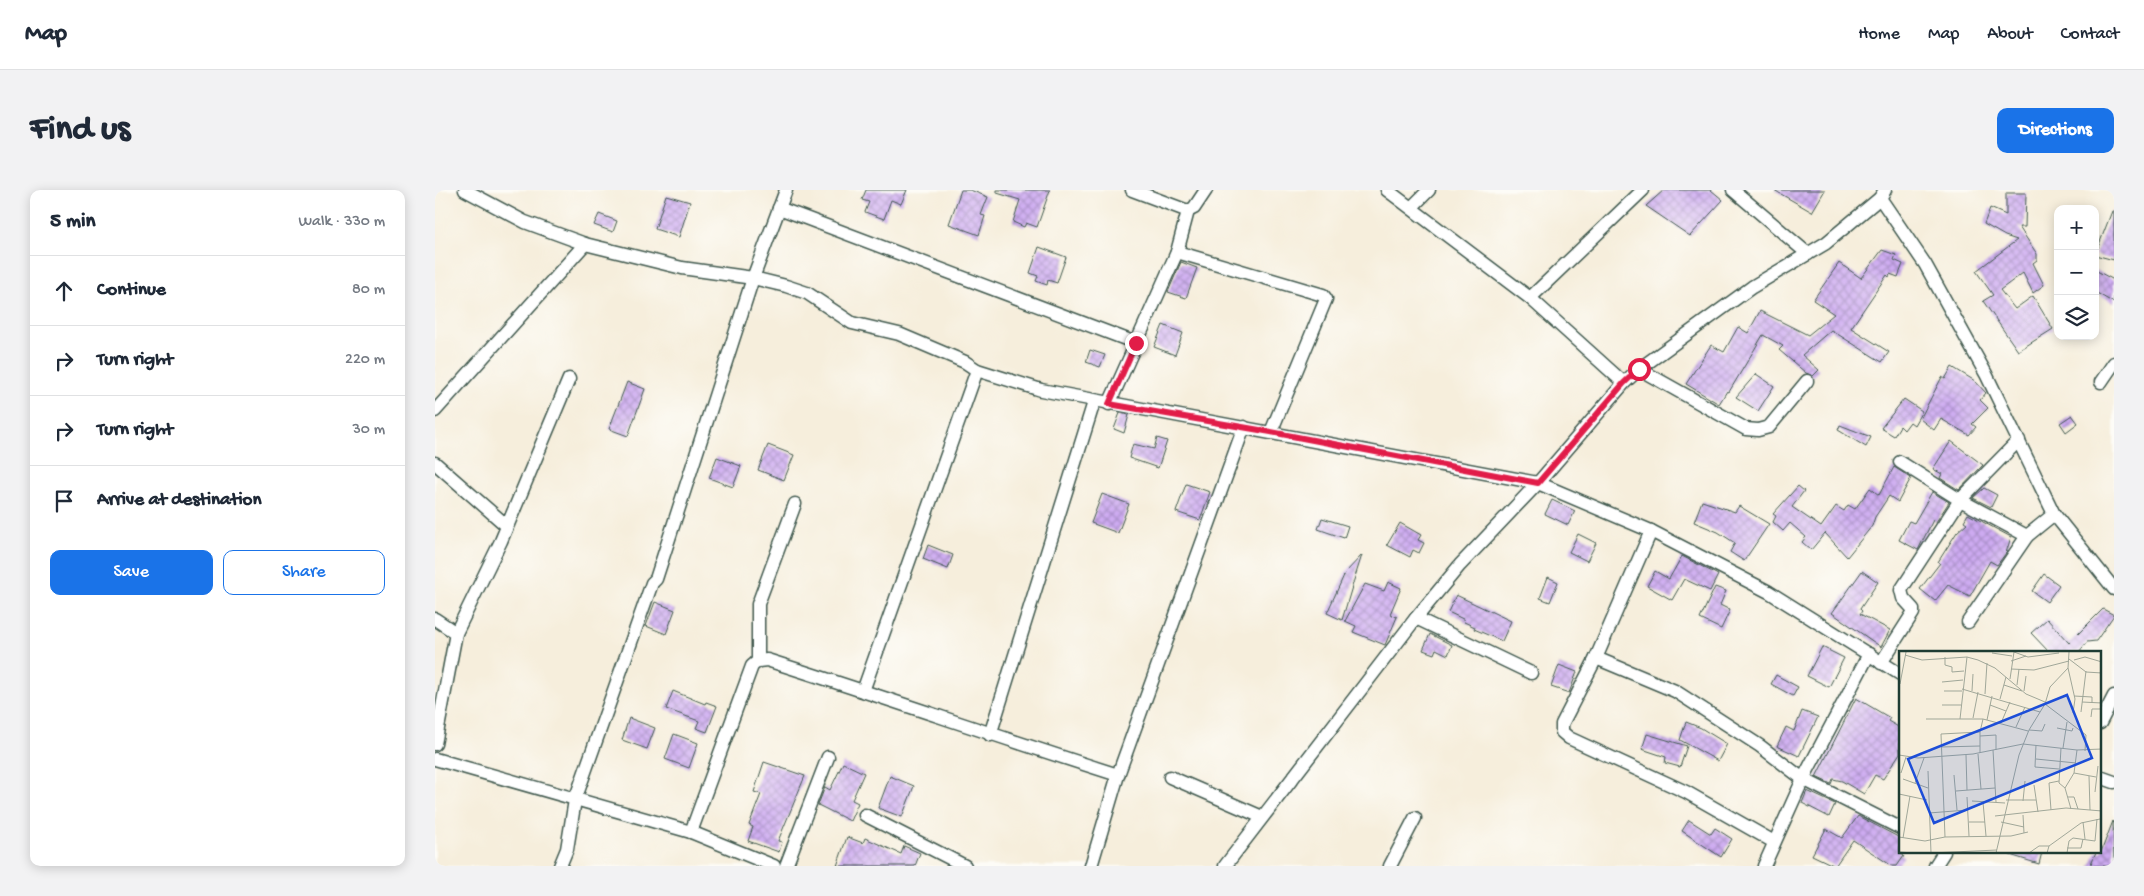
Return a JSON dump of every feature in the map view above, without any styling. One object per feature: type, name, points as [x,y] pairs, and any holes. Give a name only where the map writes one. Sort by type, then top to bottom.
[{"type":"street","points":[[465,190],[525,222],[585,244],[682,268],[753,278],[807,293],[852,324],[899,334],[965,362],[977,370],[1041,390],[1094,402],[1244,427],[1538,483],[1651,531],[1769,592],[1899,673]]},
{"type":"street","points":[[560,866],[567,849],[575,800],[652,583],[656,579],[753,278],[785,190]]},
{"type":"street","points":[[1132,190],[1188,211]]},
{"type":"street","points":[[1109,404],[1177,252],[1188,211],[1193,208],[1206,190]]},
{"type":"street","points":[[1387,190],[1412,207],[1530,298],[1624,383]]},
{"type":"street","points":[[1412,207],[1429,190]]},
{"type":"street","points":[[1530,298],[1643,190]]},
{"type":"street","points":[[1733,190],[1808,254]]},
{"type":"street","points":[[1225,866],[1416,618],[1460,565],[1538,483],[1624,383],[1639,369],[1752,287],[1808,254],[1843,230],[1883,194],[1925,264],[1986,374],[2053,514],[2114,589]]},
{"type":"street","points":[[779,208],[1136,343]]},
{"type":"street","points":[[435,411],[585,244]]},
{"type":"street","points":[[1177,252],[1323,295],[1326,299],[1271,432]]},
{"type":"street","points":[[2101,382],[2114,363]]},
{"type":"street","points":[[1639,369],[1746,429],[1758,430],[1769,427],[1807,381]]},
{"type":"street","points":[[863,691],[977,370]]},
{"type":"street","points":[[435,744],[456,633],[507,526],[569,379]]},
{"type":"street","points":[[990,735],[1094,402]]},
{"type":"street","points":[[1091,866],[1118,776],[1244,427]]},
{"type":"street","points":[[1881,663],[1913,613],[1913,609],[1903,598],[1901,590],[1960,500],[2019,440]]},
{"type":"street","points":[[1900,462],[1960,500],[2027,536]]},
{"type":"street","points":[[435,463],[507,526]]},
{"type":"street","points":[[758,661],[758,604],[795,504]]},
{"type":"street","points":[[1968,622],[2027,536],[2053,514]]},
{"type":"street","points":[[1651,531],[1596,658],[1561,724],[1562,732],[1569,738],[1685,792],[1774,842]]},
{"type":"street","points":[[1416,618],[1531,673]]},
{"type":"street","points":[[435,620],[456,633]]},
{"type":"street","points":[[1764,866],[1803,778],[1869,654]]},
{"type":"street","points":[[1596,658],[1675,692],[1760,746],[1803,778],[1899,827]]},
{"type":"street","points":[[691,832],[752,666],[758,661],[767,660],[1118,776]]},
{"type":"street","points":[[2101,720],[2114,696]]},
{"type":"street","points":[[786,866],[828,757]]},
{"type":"street","points":[[435,759],[691,832],[774,866]]},
{"type":"street","points":[[1171,777],[1263,817]]},
{"type":"street","points":[[2101,777],[2114,782]]},
{"type":"street","points":[[865,815],[961,865]]},
{"type":"street","points":[[1391,866],[1415,818]]},
{"type":"street","points":[[1935,866],[1943,854]]},
{"type":"building","points":[[866,190],[907,190],[901,204],[891,200],[884,219],[865,212],[869,202],[862,200]]},
{"type":"building","points":[[961,190],[970,190],[988,197],[981,215],[985,216],[979,235],[949,224]]},
{"type":"building","points":[[997,190],[1050,190],[1037,227],[1026,223],[1024,227],[1013,222],[1020,200],[997,193]]},
{"type":"building","points":[[1664,190],[1711,190],[1723,200],[1690,236],[1646,206]]},
{"type":"building","points":[[1774,190],[1825,190],[1812,212]]},
{"type":"building","points":[[2006,193],[2026,193],[2025,227],[2019,227],[2037,254],[2037,260],[2033,263],[2044,285],[2033,293],[2023,273],[2000,290],[2015,309],[2033,296],[2053,329],[2018,351],[1983,301],[1993,295],[1976,271],[2017,240],[2005,236],[1984,224],[1990,208],[2006,215]]},
{"type":"building","points":[[666,195],[690,202],[679,237],[655,229]]},
{"type":"building","points":[[2112,211],[2114,211],[2114,260],[2099,256],[2099,245]]},
{"type":"building","points":[[599,214],[617,221],[613,232],[594,225]]},
{"type":"building","points":[[1039,247],[1066,257],[1057,283],[1048,280],[1047,285],[1036,281],[1038,276],[1030,273]]},
{"type":"building","points":[[1882,250],[1896,255],[1894,260],[1903,264],[1898,277],[1890,274],[1889,277],[1887,275],[1851,328],[1889,352],[1882,362],[1831,330],[1802,355],[1819,370],[1813,376],[1806,373],[1779,350],[1783,346],[1763,335],[1729,392],[1727,391],[1719,404],[1686,384],[1711,345],[1724,352],[1738,327],[1748,333],[1760,311],[1808,335],[1834,314],[1813,300],[1839,263],[1861,278]]},
{"type":"building","points":[[1181,262],[1197,268],[1186,298],[1168,292]]},
{"type":"building","points":[[2099,272],[2114,280],[2114,303],[2099,294]]},
{"type":"building","points":[[1163,325],[1183,333],[1175,355],[1154,347]]},
{"type":"building","points":[[1090,350],[1105,355],[1100,367],[1086,362]]},
{"type":"building","points":[[1952,367],[1975,381],[1986,393],[1980,400],[1988,408],[1972,424],[1976,427],[1969,435],[1941,419],[1934,430],[1920,419],[1942,377],[1945,379]]},
{"type":"building","points":[[1756,374],[1774,386],[1758,411],[1736,397]]},
{"type":"building","points":[[627,382],[645,389],[628,436],[609,429]]},
{"type":"building","points":[[1904,399],[1922,411],[1914,425],[1910,422],[1904,430],[1900,426],[1894,436],[1881,428]]},
{"type":"building","points":[[1120,413],[1129,415],[1124,433],[1114,429]]},
{"type":"building","points":[[2072,415],[2078,423],[2066,432],[2060,423]]},
{"type":"building","points":[[1840,425],[1871,437],[1866,447],[1838,430]]},
{"type":"building","points":[[1157,438],[1167,441],[1158,468],[1129,458],[1133,444],[1154,449]]},
{"type":"building","points":[[1951,441],[1983,465],[1959,490],[1940,478],[1942,474],[1933,469]]},
{"type":"building","points":[[768,445],[794,455],[784,480],[758,470]]},
{"type":"building","points":[[717,457],[741,466],[733,487],[709,478]]},
{"type":"building","points":[[1894,467],[1911,478],[1898,502],[1889,496],[1875,517],[1872,526],[1847,557],[1825,533],[1811,550],[1802,542],[1806,537],[1790,523],[1783,531],[1773,522],[1776,516],[1773,514],[1798,486],[1804,491],[1792,507],[1821,527],[1836,506],[1844,511],[1848,505],[1855,509],[1870,488],[1879,495]]},
{"type":"building","points":[[1186,484],[1210,492],[1200,520],[1176,512]]},
{"type":"building","points":[[1984,488],[1997,495],[1991,507],[1973,498]]},
{"type":"building","points":[[1932,492],[1949,502],[1936,522],[1933,520],[1918,550],[1899,540],[1909,521],[1914,523]]},
{"type":"building","points":[[1102,494],[1129,504],[1118,533],[1091,523]]},
{"type":"building","points":[[1552,500],[1575,511],[1568,525],[1545,514]]},
{"type":"building","points":[[1702,501],[1735,512],[1739,506],[1769,524],[1744,561],[1730,552],[1735,543],[1718,532],[1694,522]]},
{"type":"building","points":[[1968,514],[2011,537],[2006,553],[1997,565],[1990,561],[1970,596],[1948,585],[1935,601],[1920,589],[1940,563],[1938,562],[1957,532],[1967,523],[1964,521]]},
{"type":"building","points":[[1322,518],[1348,526],[1344,538],[1318,529]]},
{"type":"building","points":[[1400,523],[1421,535],[1418,540],[1424,543],[1419,553],[1413,550],[1410,557],[1387,545]]},
{"type":"building","points":[[1578,534],[1596,543],[1587,561],[1569,552]]},
{"type":"building","points":[[928,545],[953,555],[948,569],[923,559]]},
{"type":"building","points":[[1362,555],[1342,620],[1327,613],[1345,573]]},
{"type":"building","points":[[1682,556],[1718,575],[1710,591],[1684,579],[1672,600],[1647,586],[1655,571],[1669,579]]},
{"type":"building","points":[[1862,571],[1878,582],[1860,609],[1862,611],[1860,614],[1890,630],[1881,647],[1832,613]]},
{"type":"building","points":[[2044,574],[2059,585],[2047,602],[2032,591]]},
{"type":"building","points":[[1548,577],[1558,582],[1550,602],[1540,598]]},
{"type":"building","points":[[1388,582],[1401,588],[1390,614],[1397,617],[1385,645],[1353,632],[1356,626],[1345,621],[1365,584],[1384,591]]},
{"type":"building","points":[[1715,587],[1726,591],[1720,605],[1730,610],[1721,629],[1700,619]]},
{"type":"building","points":[[1456,595],[1511,621],[1502,641],[1474,629],[1475,627],[1464,622],[1463,619],[1448,612]]},
{"type":"building","points":[[655,602],[675,610],[666,634],[646,626]]},
{"type":"building","points":[[2103,609],[2114,615],[2096,641],[2087,642],[2080,651],[2048,651],[2031,633],[2047,619],[2069,643]]},
{"type":"building","points":[[1430,634],[1452,645],[1448,655],[1436,649],[1434,654],[1423,650]]},
{"type":"building","points":[[1822,647],[1844,658],[1829,687],[1807,676]]},
{"type":"building","points":[[1559,665],[1577,672],[1569,693],[1551,687]]},
{"type":"building","points":[[1776,675],[1798,687],[1793,696],[1771,684]]},
{"type":"building","points":[[673,691],[705,704],[706,702],[717,706],[707,732],[696,728],[699,721],[666,709]]},
{"type":"building","points":[[1856,698],[1890,718],[1888,721],[1899,727],[1899,755],[1883,779],[1875,775],[1864,794],[1842,781],[1833,779],[1831,784],[1816,777]]},
{"type":"building","points":[[1802,711],[1818,717],[1799,756],[1777,746],[1786,727],[1794,731]]},
{"type":"building","points":[[629,718],[655,728],[647,749],[622,740]]},
{"type":"building","points":[[1686,722],[1701,728],[1727,744],[1718,761],[1680,740]]},
{"type":"building","points":[[674,734],[698,743],[689,768],[665,759]]},
{"type":"building","points":[[1647,734],[1687,746],[1680,767],[1665,763],[1666,757],[1642,749]]},
{"type":"building","points":[[764,762],[805,776],[778,841],[782,842],[779,852],[748,841],[753,827],[749,825],[761,794],[754,792]]},
{"type":"building","points":[[843,763],[864,773],[852,800],[858,803],[850,821],[818,805],[825,787],[830,790]]},
{"type":"building","points":[[890,776],[914,786],[902,817],[878,808]]},
{"type":"building","points":[[1807,791],[1835,804],[1829,817],[1802,803]]},
{"type":"building","points":[[1858,816],[1899,837],[1899,854],[1904,856],[1897,866],[1892,866],[1853,840],[1835,866],[1812,855],[1826,829],[1842,838]]},
{"type":"building","points":[[1689,820],[1711,834],[1715,828],[1732,839],[1721,857],[1682,831]]},
{"type":"building","points":[[2113,821],[2114,866],[2090,866],[2095,854],[2101,854]]},
{"type":"building","points":[[847,837],[863,843],[865,838],[901,854],[904,846],[920,853],[915,866],[837,866]]},
{"type":"building","points":[[2010,854],[2042,854],[2039,864]]},
{"type":"route","points":[[1136,343],[1109,404],[1271,432],[1538,483],[1624,383],[1639,369]]}]
